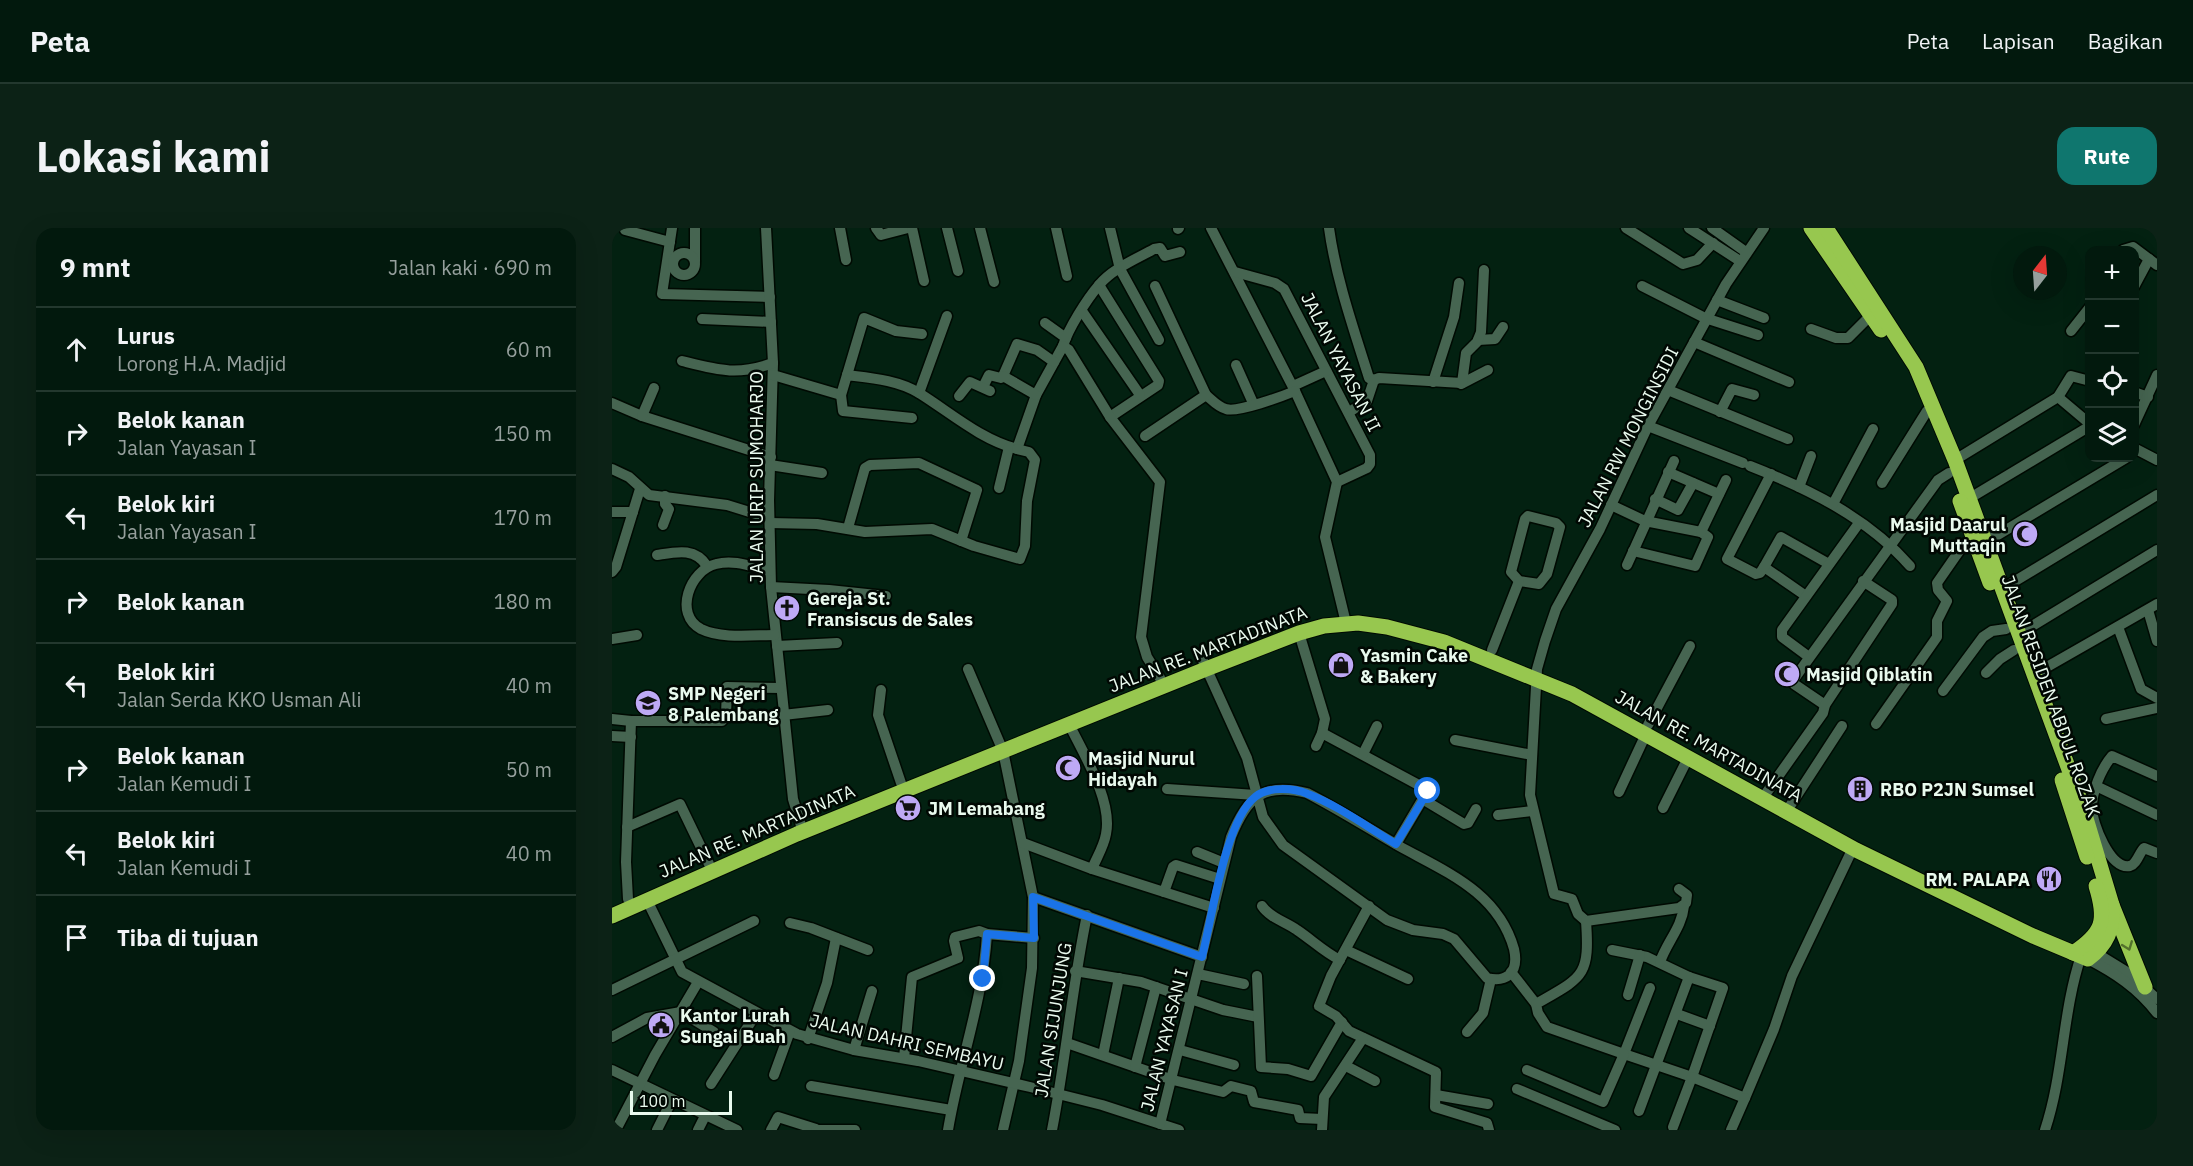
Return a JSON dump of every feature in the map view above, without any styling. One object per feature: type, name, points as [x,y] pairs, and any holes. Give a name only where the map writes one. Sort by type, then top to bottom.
[{"type":"highway","name":"JALAN RESIDEN ABDUL ROZAK","points":[[1810,228],[1898,356],[1970,498],[1980,540],[2002,589],[2013,631],[2014,650],[2056,762],[2100,898],[2102,915],[2099,930],[2084,954]]},
{"type":"highway","name":"JALAN RESIDEN ABDUL ROZAK","points":[[1826,228],[1916,367],[2013,631],[2033,675],[2064,761],[2088,812],[2112,905],[2153,992]]},
{"type":"highway","name":"JALAN RE. MARTADINATA","points":[[612,916],[646,896],[801,827],[1001,746],[1069,724],[1204,665],[1345,619]]},
{"type":"highway","points":[[612,906],[628,899],[646,896],[709,864],[901,783],[1001,746],[1160,678],[1204,665],[1295,625],[1345,619],[1385,619],[1469,647],[1536,674]]},
{"type":"highway","points":[[1469,647],[1492,650],[1767,792],[1813,822],[1937,885]]},
{"type":"highway","name":"JALAN RE. MARTADINATA","points":[[1647,729],[1688,758],[1813,822],[1853,848],[2084,954]]},
{"type":"highway","points":[[2084,954],[2108,938],[2112,921],[2112,905]]},
{"type":"street","points":[[672,228],[661,292],[679,296],[770,297]]},
{"type":"street","points":[[695,228],[695,261]]},
{"type":"street","name":"JALAN URIP SUMOHARJO","points":[[766,228],[773,363],[770,572],[783,715],[794,805],[801,827]]},
{"type":"street","points":[[840,228],[846,260]]},
{"type":"street","points":[[878,232],[910,228],[924,281]]},
{"type":"street","points":[[947,228],[958,271]]},
{"type":"street","points":[[980,228],[994,282]]},
{"type":"street","points":[[1056,228],[1067,276]]},
{"type":"street","points":[[1110,228],[1119,269],[1159,340]]},
{"type":"street","points":[[1211,228],[1236,272],[1294,388],[1337,482],[1325,537],[1345,619]]},
{"type":"street","points":[[1329,228],[1339,277],[1359,347],[1369,378],[1374,381]]},
{"type":"street","points":[[1626,228],[1683,264],[1697,260],[1713,243]]},
{"type":"street","points":[[1689,228],[1713,243],[1743,256]]},
{"type":"street","points":[[1712,228],[1743,256]]},
{"type":"street","name":"JALAN RW MONGINSIDI","points":[[1586,921],[1578,914],[1572,899],[1554,894],[1532,811],[1530,795],[1536,674],[1556,609],[1611,506],[1648,426],[1694,342],[1704,318],[1743,256],[1764,228]]},
{"type":"street","points":[[625,230],[670,242]]},
{"type":"street","points":[[999,488],[1036,395],[1082,311],[1099,285],[1119,269],[1156,248],[1160,248],[1163,256],[1180,252]]},
{"type":"street","points":[[2139,252],[2153,262],[2139,280]]},
{"type":"street","points":[[1461,384],[1466,353],[1478,339],[1484,270]]},
{"type":"street","name":"JALAN YAYASAN II","points":[[1236,272],[1282,287],[1370,455],[1370,464],[1365,470],[1337,482]]},
{"type":"street","points":[[1433,382],[1454,317],[1459,283]]},
{"type":"street","points":[[1099,285],[1159,379],[1158,385],[1110,417]]},
{"type":"street","points":[[1155,286],[1206,395],[1228,410],[1253,403],[1264,404],[1326,371]]},
{"type":"street","points":[[1642,286],[1704,318],[1758,335]]},
{"type":"street","points":[[1717,300],[1764,318]]},
{"type":"street","points":[[1082,311],[1140,395]]},
{"type":"street","points":[[1811,329],[1836,338],[1848,338],[1870,315]]},
{"type":"street","points":[[919,393],[947,316]]},
{"type":"street","points":[[912,418],[843,411],[841,395],[864,318],[896,331],[922,334]]},
{"type":"street","points":[[702,320],[771,322]]},
{"type":"street","points":[[2071,331],[2085,321]]},
{"type":"street","points":[[1045,323],[1065,342],[1110,417],[1160,481],[1141,637],[1144,650],[1160,678]]},
{"type":"street","points":[[1478,339],[1495,339],[1503,327]]},
{"type":"street","points":[[1694,342],[1789,382]]},
{"type":"street","points":[[1003,376],[1017,344],[1037,350],[1054,362]]},
{"type":"street","points":[[682,361],[729,372],[751,370],[773,363]]},
{"type":"street","points":[[1236,365],[1253,403]]},
{"type":"street","points":[[1349,412],[1368,400],[1374,381],[1381,377],[1461,384],[1488,369]]},
{"type":"street","points":[[773,375],[841,395]]},
{"type":"street","points":[[612,469],[629,477],[649,495],[727,505],[769,520],[848,528],[865,532],[932,529],[1015,558],[1022,557],[1035,462],[1032,454],[1013,448],[949,415],[919,393],[879,379],[847,375]]},
{"type":"street","points":[[959,396],[969,382],[987,389],[989,375],[1001,378],[1003,376],[1036,395]]},
{"type":"street","points":[[2139,415],[2157,375]]},
{"type":"street","points":[[1825,705],[1794,684],[1794,679],[1938,480],[1952,466],[2058,397],[2072,376],[2085,380]]},
{"type":"street","points":[[642,416],[654,388]]},
{"type":"street","points":[[1720,412],[1732,389],[1754,395]]},
{"type":"street","points":[[1668,390],[1788,439]]},
{"type":"street","points":[[2139,394],[2148,397]]},
{"type":"street","points":[[1145,436],[1206,395]]},
{"type":"street","points":[[2058,397],[2085,421]]},
{"type":"street","points":[[612,403],[642,416],[770,461],[822,473]]},
{"type":"street","points":[[1882,483],[1927,411]]},
{"type":"street","points":[[1648,426],[1771,474],[1833,504],[1889,545],[1910,566]]},
{"type":"street","points":[[1970,498],[2085,428]]},
{"type":"street","points":[[1833,504],[1873,429]]},
{"type":"street","points":[[2139,451],[2157,460]]},
{"type":"street","points":[[1799,487],[1811,456]]},
{"type":"street","points":[[1627,565],[1654,499],[1674,461]]},
{"type":"street","points":[[1876,724],[1937,637],[1937,621],[1947,601],[1938,590],[1937,583],[1960,548],[1996,536],[2119,462]]},
{"type":"street","points":[[848,528],[865,468],[919,463],[976,490],[961,541]]},
{"type":"street","points":[[1668,472],[1719,494]]},
{"type":"street","points":[[1771,474],[1727,559],[1757,574],[1764,567],[1781,537],[1829,564]]},
{"type":"street","points":[[1701,532],[1726,480]]},
{"type":"street","points":[[1654,499],[1678,510],[1693,483]]},
{"type":"street","points":[[612,572],[616,567],[640,489]]},
{"type":"street","points":[[2002,589],[2157,495]]},
{"type":"street","points":[[663,525],[669,509],[665,504],[665,496]]},
{"type":"street","points":[[1611,506],[1645,521],[1701,532],[1708,538],[1695,566],[1633,551]]},
{"type":"street","points":[[612,512],[633,512]]},
{"type":"street","points":[[1532,516],[1558,524],[1560,532],[1546,578],[1536,584],[1519,581],[1511,570],[1525,519],[1532,516]]},
{"type":"street","points":[[1809,657],[1781,634],[1859,522]]},
{"type":"street","points":[[1944,691],[1983,638],[1992,631],[2013,631],[2157,550]]},
{"type":"street","points":[[657,555],[692,552],[700,556],[707,566]]},
{"type":"street","points":[[770,572],[733,562],[707,566],[696,575],[690,584],[688,610],[694,624],[710,632],[776,640],[837,643]]},
{"type":"street","points":[[1764,567],[1806,596]]},
{"type":"street","points":[[1492,650],[1519,581]]},
{"type":"street","points":[[1767,792],[1823,713],[1825,705],[1892,604],[1892,600],[1863,581]]},
{"type":"street","points":[[771,587],[886,596]]},
{"type":"street","points":[[2033,675],[2152,607],[2157,640]]},
{"type":"street","points":[[2118,627],[2141,689],[2157,698]]},
{"type":"street","points":[[1299,633],[1325,719],[1316,746]]},
{"type":"street","points":[[612,639],[637,635]]},
{"type":"street","points":[[1619,792],[1647,729],[1690,646]]},
{"type":"street","points":[[1986,674],[2000,659],[2014,650]]},
{"type":"street","points":[[1167,789],[1256,795],[1282,789],[1307,793],[1465,881],[1490,905],[1512,944],[1516,961],[1512,972],[1501,979],[1491,979],[1480,973],[1465,949],[1454,939],[1443,934],[1401,926],[1283,845],[1267,824],[1256,795],[1247,758],[1204,665]]},
{"type":"street","points":[[968,669],[1001,746],[1033,897],[1034,938],[1015,1083],[1003,1130]]},
{"type":"street","points":[[612,719],[723,721],[726,716],[728,686],[781,688]]},
{"type":"street","points":[[880,690],[878,715],[901,783]]},
{"type":"street","points":[[2106,719],[2157,708]]},
{"type":"street","points":[[783,715],[828,710]]},
{"type":"street","points":[[628,899],[627,826],[631,721]]},
{"type":"street","points":[[1069,724],[1098,787],[1107,817],[1106,835],[1092,869]]},
{"type":"street","points":[[1364,754],[1377,726]]},
{"type":"street","points":[[1790,806],[1842,726]]},
{"type":"street","points":[[1322,733],[1427,789],[1424,800],[1396,844]]},
{"type":"street","points":[[612,736],[631,737]]},
{"type":"street","points":[[1455,740],[1533,755]]},
{"type":"street","points":[[2157,776],[2113,756],[2096,786],[2088,812],[2109,854],[2118,863],[2131,866],[2145,848],[2157,853]]},
{"type":"street","points":[[1663,808],[1688,758]]},
{"type":"street","points":[[2096,786],[2157,815]]},
{"type":"street","name":"JALAN YAYASAN I","points":[[1155,1125],[1173,1080],[1224,862],[1234,830],[1256,795]]},
{"type":"street","points":[[1424,800],[1464,824],[1468,823],[1476,809]]},
{"type":"street","points":[[627,826],[677,804],[682,805],[709,864]]},
{"type":"street","points":[[1498,815],[1532,811]]},
{"type":"street","points":[[1023,843],[1092,869],[1214,908]]},
{"type":"street","points":[[1731,1130],[1774,1029],[1792,976],[1853,848]]},
{"type":"street","points":[[1197,852],[1224,862]]},
{"type":"street","points":[[1164,892],[1173,867],[1176,865],[1220,879]]},
{"type":"street","points":[[1660,962],[1664,948],[1680,925],[1687,895],[1679,889]]},
{"type":"street","name":"JALAN DAHRI SEMBAYU","points":[[646,896],[680,971],[756,1014],[808,1039],[1015,1083],[1059,1094],[1155,1125],[1179,1130]]},
{"type":"street","points":[[1033,897],[1202,957]]},
{"type":"street","points":[[1262,906],[1267,913],[1297,930],[1317,948],[1408,978]]},
{"type":"street","points":[[1369,906],[1319,1004],[1342,1022],[1347,1029],[1436,1072],[1436,1108],[1487,1123],[1489,1130]]},
{"type":"street","points":[[1533,1000],[1576,980],[1582,974],[1588,946],[1586,921],[1684,906]]},
{"type":"street","name":"JALAN SIJUNJUNG","points":[[1052,1130],[1067,1043],[1075,971],[1086,915]]},
{"type":"street","points":[[612,990],[754,921]]},
{"type":"street","points":[[790,923],[868,950]]},
{"type":"street","points":[[904,1058],[912,977],[958,958],[955,937],[979,931],[987,934],[1034,938]]},
{"type":"street","points":[[948,1130],[960,1070],[983,979],[987,934]]},
{"type":"street","points":[[808,1039],[828,983],[836,938]]},
{"type":"street","points":[[1612,950],[1640,955],[1660,962],[1689,977],[1723,988],[1672,1127]]},
{"type":"street","points":[[2084,954],[2118,965],[2153,992]]},
{"type":"street","points":[[2084,954],[2125,981],[2146,999],[2157,1013]]},
{"type":"street","points":[[2045,1130],[2057,1085],[2073,980],[2084,954]]},
{"type":"street","points":[[1628,996],[1640,955]]},
{"type":"street","points":[[1075,971],[1156,987],[1258,1017]]},
{"type":"street","points":[[1512,972],[1533,1000],[1547,1027],[1656,1064],[1745,1098]]},
{"type":"street","points":[[1198,974],[1244,984]]},
{"type":"street","points":[[1257,976],[1260,1066],[1288,1069],[1310,1076],[1342,1022]]},
{"type":"street","points":[[1639,1111],[1689,977]]},
{"type":"street","points":[[1103,1055],[1119,978]]},
{"type":"street","points":[[1467,1032],[1483,1013],[1491,979]]},
{"type":"street","points":[[618,1126],[638,1085],[698,982]]},
{"type":"street","points":[[1135,1067],[1156,987]]},
{"type":"street","points":[[1527,1070],[1603,1102],[1650,988]]},
{"type":"street","points":[[854,1050],[872,991]]},
{"type":"street","points":[[612,1037],[647,1018],[681,1012],[714,1032]]},
{"type":"street","points":[[711,1084],[756,1014]]},
{"type":"street","points":[[1677,1014],[1710,1026]]},
{"type":"street","points":[[774,1075],[790,1031]]},
{"type":"street","points":[[1067,1043],[1173,1080],[1223,1092],[1231,1086],[1251,1091],[1255,1102],[1298,1110],[1299,1117],[1322,1125],[1324,1097],[1363,1038]]},
{"type":"street","points":[[1180,1050],[1234,1065]]},
{"type":"street","points":[[1346,1065],[1375,1081]]},
{"type":"street","points":[[612,1070],[638,1085],[737,1130]]},
{"type":"street","points":[[811,1086],[951,1110]]},
{"type":"street","points":[[1516,1089],[1592,1126],[1615,1130]]},
{"type":"street","points":[[1436,1095],[1488,1104]]},
{"type":"street","points":[[657,1130],[672,1100]]},
{"type":"street","points":[[698,1130],[705,1116]]},
{"type":"street","points":[[771,1130],[778,1117],[816,1129],[855,1130]]},
{"type":"place","name":"Masjid Daarul Muttaqin","points":[[2025,534]]},
{"type":"place","name":"Gereja St. Fransiscus de Sales","points":[[787,608]]},
{"type":"place","name":"Yasmin Cake & Bakery","points":[[1341,665]]},
{"type":"place","name":"Masjid Qiblatin","points":[[1787,674]]},
{"type":"place","name":"SMP Negeri 8 Palembang","points":[[648,703]]},
{"type":"place","name":"Masjid Nurul Hidayah","points":[[1068,768]]},
{"type":"place","name":"RBO P2JN Sumsel","points":[[1860,789]]},
{"type":"place","name":"JM Lemabang","points":[[908,808]]},
{"type":"place","name":"RM. PALAPA","points":[[2049,879]]},
{"type":"place","name":"Kantor Lurah Sungai Buah","points":[[661,1025]]},
{"type":"route","points":[[983,979],[987,934],[1034,938],[1033,897],[1202,957],[1231,837],[1243,812],[1256,795],[1282,789],[1307,793],[1396,844],[1428,791]]}]
